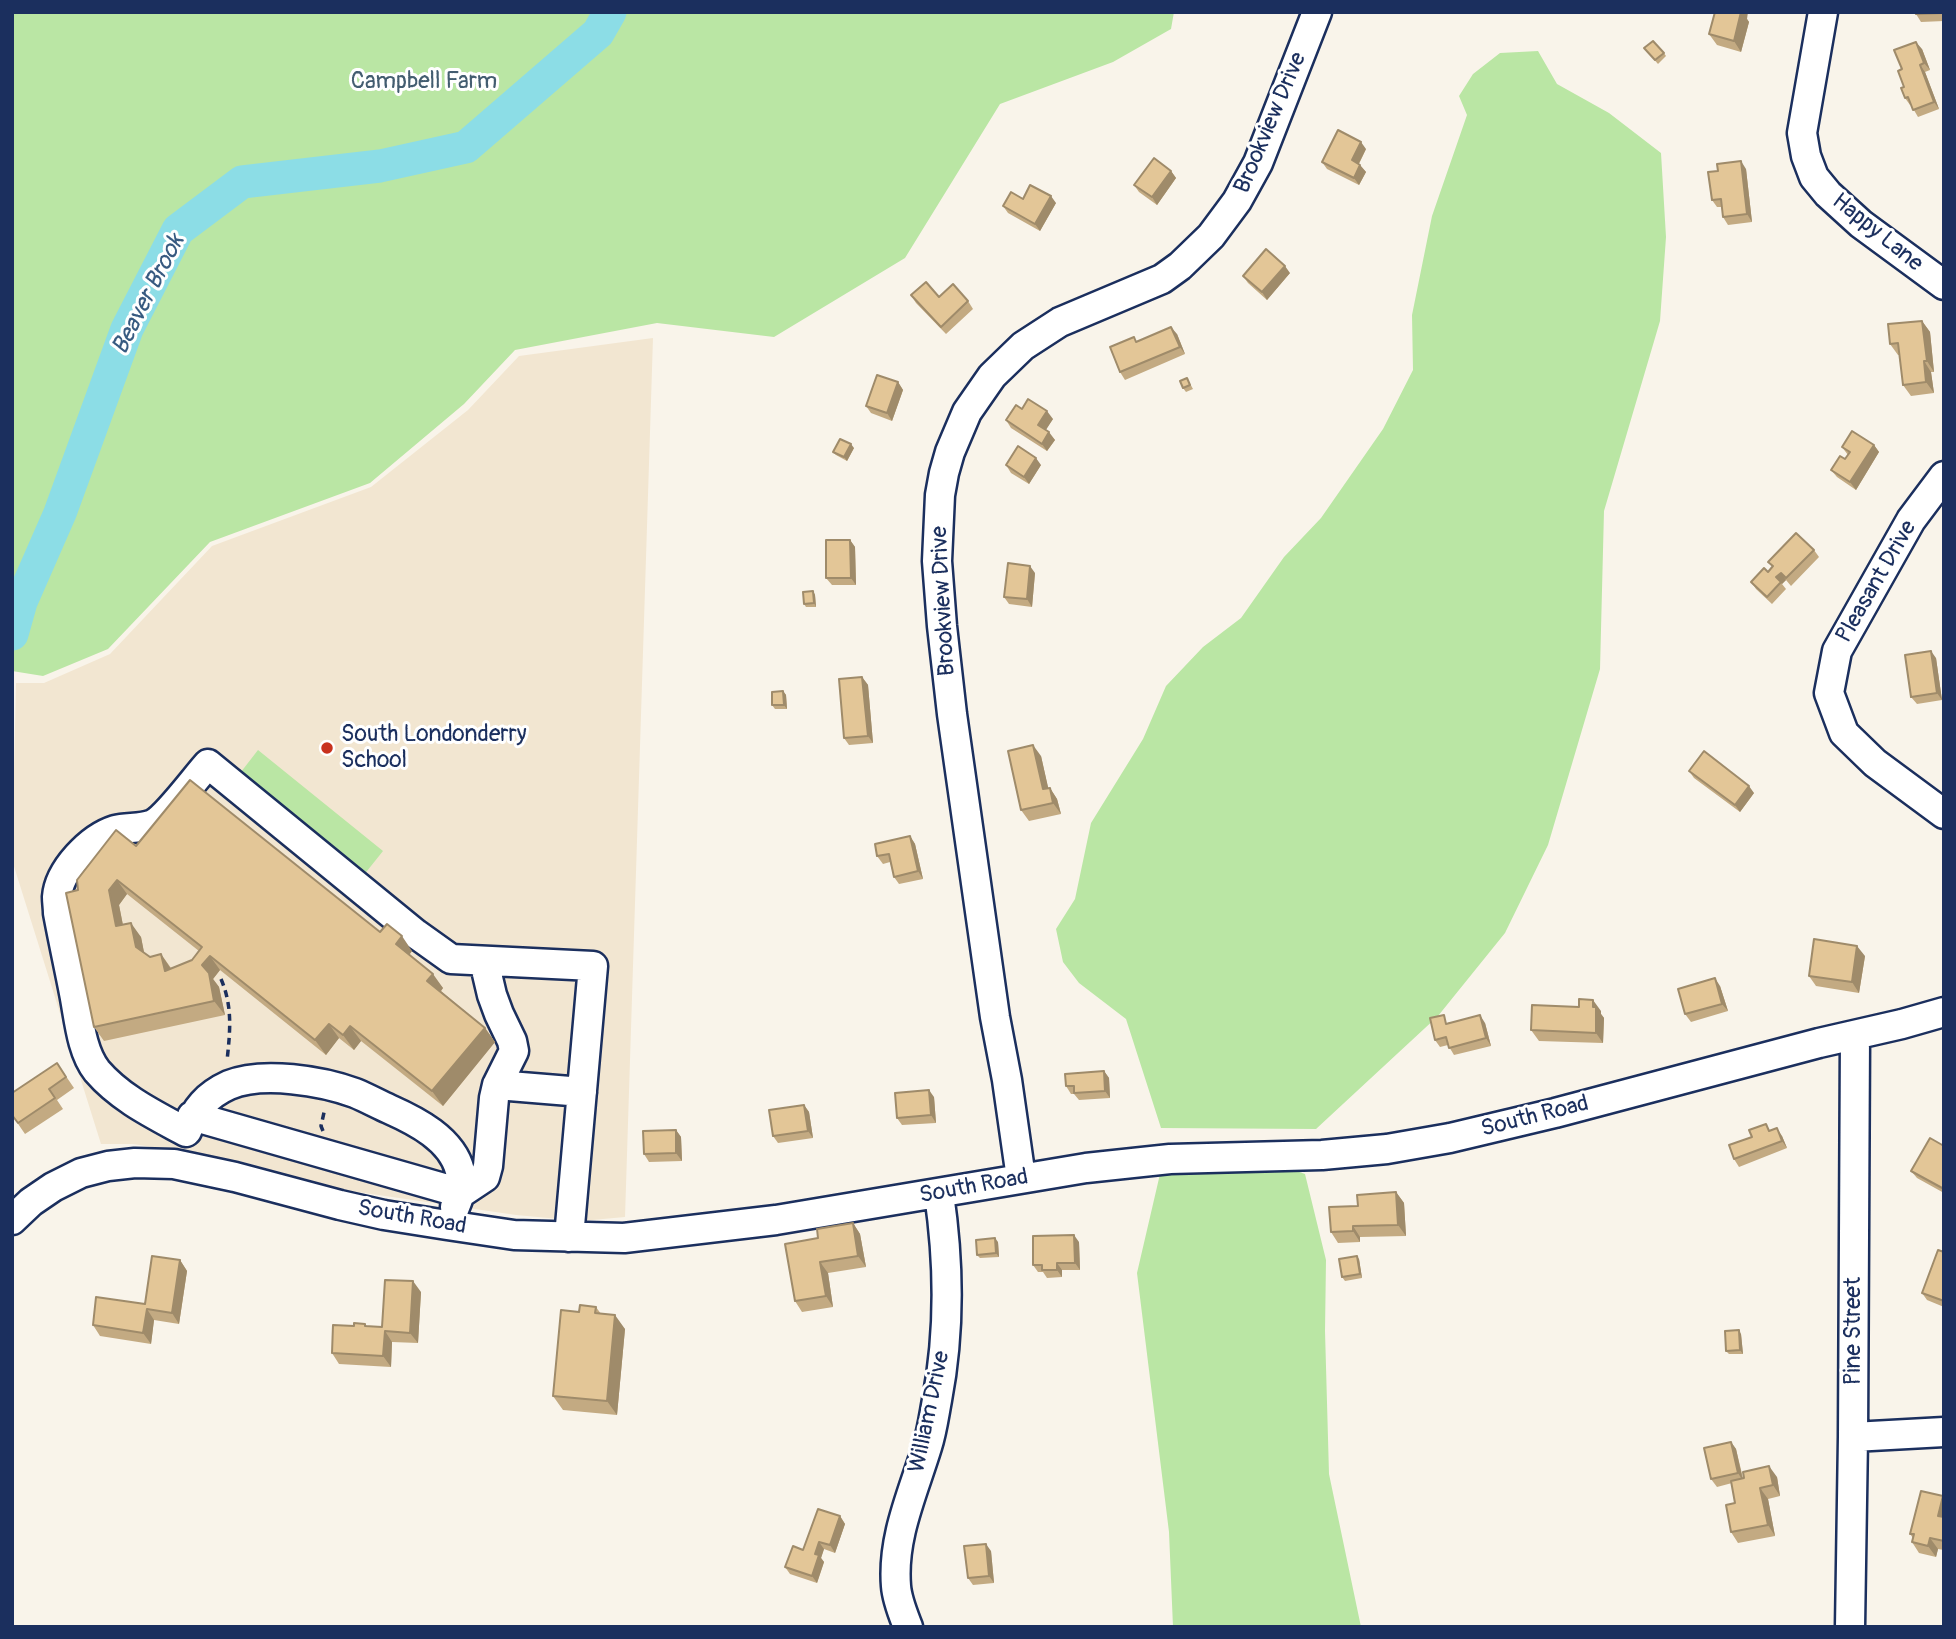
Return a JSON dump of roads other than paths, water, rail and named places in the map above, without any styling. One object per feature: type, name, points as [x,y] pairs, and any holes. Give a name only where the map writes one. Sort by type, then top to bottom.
[{"type":"street","name":"Brookview Drive","points":[[1021,1178],[995,1017],[942,626],[937,561],[940,495],[944,473],[967,412],[992,376],[1023,346],[1060,322],[1162,279],[1180,266],[1211,236],[1237,201],[1258,163],[1317,12]]},
{"type":"street","name":"Happy Lane","points":[[1823,12],[1802,133],[1806,156],[1814,177],[1828,194],[1861,224],[1944,285]]},
{"type":"street","name":"Pleasant Drive","points":[[1944,476],[1911,520],[1837,651],[1829,693],[1844,733],[1875,763],[1944,814]]},
{"type":"street","points":[[484,961],[492,995],[514,1051],[497,1085],[494,1098],[485,1177],[461,1193],[331,1156],[189,1124],[144,1109],[111,1084],[92,1063],[82,1036],[57,897],[60,882],[86,846],[102,835],[152,824],[164,815],[208,764],[452,959],[593,966],[569,1237]]},
{"type":"street","name":"South Road","points":[[12,1220],[53,1186],[81,1173],[135,1163],[174,1164],[384,1215],[514,1235],[637,1236],[776,1220],[1021,1178],[1170,1158],[1322,1155],[1399,1147],[1555,1113],[1944,1012]]},
{"type":"street","name":"Pine Street","points":[[1850,1627],[1856,1036]]},
{"type":"street","points":[[174,1164],[189,1124],[211,1095],[231,1084],[255,1079],[282,1079],[332,1086],[355,1093],[423,1126],[454,1156],[460,1171],[461,1193],[447,1225]]},
{"type":"street","points":[[497,1085],[582,1092]]},
{"type":"street","name":"William Drive","points":[[908,1627],[896,1588],[898,1537],[928,1444],[944,1357],[947,1293],[945,1232],[939,1194]]},
{"type":"street","points":[[1853,1437],[1944,1432]]},
{"type":"waterway","name":"Beaver Brook","points":[[12,634],[21,602],[60,513],[127,329],[178,230],[242,182],[380,166],[466,147],[598,33],[610,12]]},
{"type":"place","name":"South Londonderry School","points":[[327,748]]},
{"type":"park label","name":"Campbell Farm","points":[[424,82]]}]
